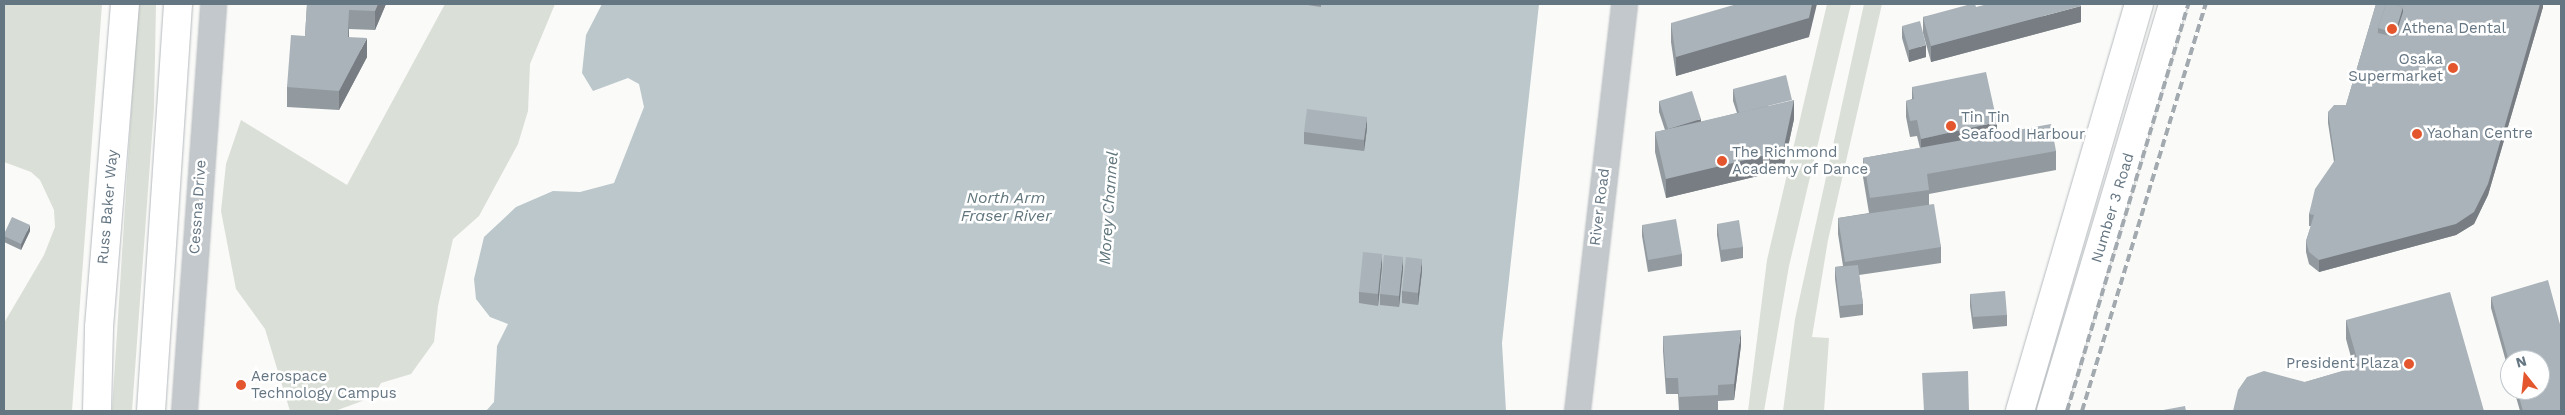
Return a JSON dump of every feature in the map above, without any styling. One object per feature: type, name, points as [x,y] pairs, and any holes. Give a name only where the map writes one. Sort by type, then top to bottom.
[{"type":"main road","name":"Russ Baker Way","points":[[97,411],[99,327],[125,4]]},
{"type":"main road","points":[[166,4],[174,57]]},
{"type":"main road","points":[[151,411],[178,4]]},
{"type":"main road","points":[[2020,411],[2139,4]]},
{"type":"main road","name":"Number 3 Road","points":[[2051,411],[2173,4]]},
{"type":"main road","points":[[2115,84],[2147,93]]},
{"type":"street","name":"Cessna Drive","points":[[184,411],[213,4]]},
{"type":"street","name":"River Road","points":[[1577,411],[1624,4]]},
{"type":"shaded area","points":[[4,4],[102,4],[72,411],[4,411],[4,323],[44,255],[55,227],[54,210],[40,180],[31,172],[4,162]]},
{"type":"shaded area","points":[[138,4],[156,4],[154,108],[132,411],[112,411]]},
{"type":"shaded area","points":[[445,4],[555,4],[530,64],[528,111],[518,144],[479,216],[453,239],[438,306],[434,342],[411,374],[381,383],[373,397],[335,411],[290,411],[265,329],[236,289],[221,211],[226,164],[241,120],[347,185]]},
{"type":"shaded area","points":[[1827,4],[1851,4],[1789,266],[1764,411],[1748,411],[1767,260]]},
{"type":"shaded area","points":[[1864,4],[1882,4],[1828,240],[1812,337],[1829,338],[1824,411],[1783,411],[1795,319]]},
{"type":"water","name":"North Arm Fraser River","points":[[602,4],[1539,4],[1502,343],[1506,411],[486,411],[494,402],[497,346],[508,324],[490,317],[476,299],[474,279],[484,237],[516,207],[553,191],[580,192],[614,183],[644,107],[639,84],[628,78],[593,91],[582,73],[586,35]]},
{"type":"building","points":[[307,4],[378,4],[375,11],[349,10],[348,37],[367,38],[339,91],[287,87],[291,35],[305,36]]},
{"type":"building","points":[[1737,4],[1812,4],[1809,18],[1676,57],[1671,23]]},
{"type":"building","points":[[1975,4],[1976,7],[1988,4],[2080,4],[2081,6],[1931,46],[1923,17]]},
{"type":"building","name":"Yaohan Centre","points":[[2376,4],[2386,4],[2378,33],[2395,37],[2403,7],[2392,4],[2540,4],[2488,184],[2474,212],[2456,224],[2319,260],[2309,252],[2306,241],[2314,215],[2309,214],[2315,189],[2335,160],[2328,112],[2334,105],[2346,105]]},
{"type":"building","points":[[2386,4],[2403,7],[2395,33],[2378,28]]},
{"type":"building","points":[[1920,21],[1926,45],[1909,50],[1902,26]]},
{"type":"building","name":"Tin Tin Seafood Harbour","points":[[1986,72],[1997,122],[1921,139],[1917,120],[1910,121],[1906,101],[1914,99],[1912,87]]},
{"type":"building","points":[[1786,75],[1792,100],[1739,113],[1733,89]]},
{"type":"building","points":[[1692,91],[1701,119],[1668,129],[1659,101]]},
{"type":"building","points":[[1794,100],[1783,151],[1666,179],[1655,132]]},
{"type":"building","points":[[1307,109],[1367,117],[1364,140],[1304,132]]},
{"type":"building","points":[[2051,124],[2056,151],[1927,174],[1929,190],[1870,198],[1863,158]]},
{"type":"building","points":[[1934,204],[1941,247],[1845,262],[1838,218]]},
{"type":"building","points":[[12,217],[30,225],[21,244],[4,236]]},
{"type":"building","points":[[1676,219],[1682,254],[1648,260],[1642,225]]},
{"type":"building","points":[[1739,220],[1743,247],[1721,250],[1717,224]]},
{"type":"building","points":[[1363,252],[1382,254],[1378,294],[1359,292]]},
{"type":"building","points":[[1384,255],[1403,257],[1399,296],[1380,294]]},
{"type":"building","points":[[1406,257],[1422,259],[1418,293],[1402,291]]},
{"type":"building","points":[[1858,265],[1863,304],[1840,306],[1835,267]]},
{"type":"building","points":[[2548,280],[2561,328],[2561,411],[2523,411],[2520,400],[2550,400],[2550,350],[2506,350],[2491,297]]},
{"type":"building","points":[[2005,291],[2007,315],[1973,317],[1970,294]]},
{"type":"building","name":"President Plaza","points":[[2450,292],[2484,411],[2233,411],[2238,390],[2247,377],[2264,371],[2305,382],[2359,366],[2346,320]]},
{"type":"building","points":[[1741,330],[1734,384],[1718,385],[1718,395],[1679,397],[1678,378],[1666,378],[1663,336]]},
{"type":"building","points":[[1968,371],[1969,411],[1924,411],[1922,373]]},
{"type":"building","points":[[2185,406],[2186,411],[2158,411]]},
{"type":"railway","points":[[2067,411],[2188,4]]},
{"type":"railway","points":[[2082,411],[2206,4]]},
{"type":"place","name":"Athena Dental","points":[[2392,29]]},
{"type":"place","name":"Osaka Supermarket","points":[[2453,68]]},
{"type":"place","name":"Tin Tin Seafood Harbour","points":[[1951,126]]},
{"type":"place","name":"Yaohan Centre","points":[[2417,134]]},
{"type":"place","name":"The Richmond Academy of Dance","points":[[1722,161]]},
{"type":"place","name":"President Plaza","points":[[2409,364]]},
{"type":"place","name":"Aerospace Technology Campus","points":[[241,385]]},
{"type":"water label","name":"Morey Channel","points":[[1109,208]]}]
